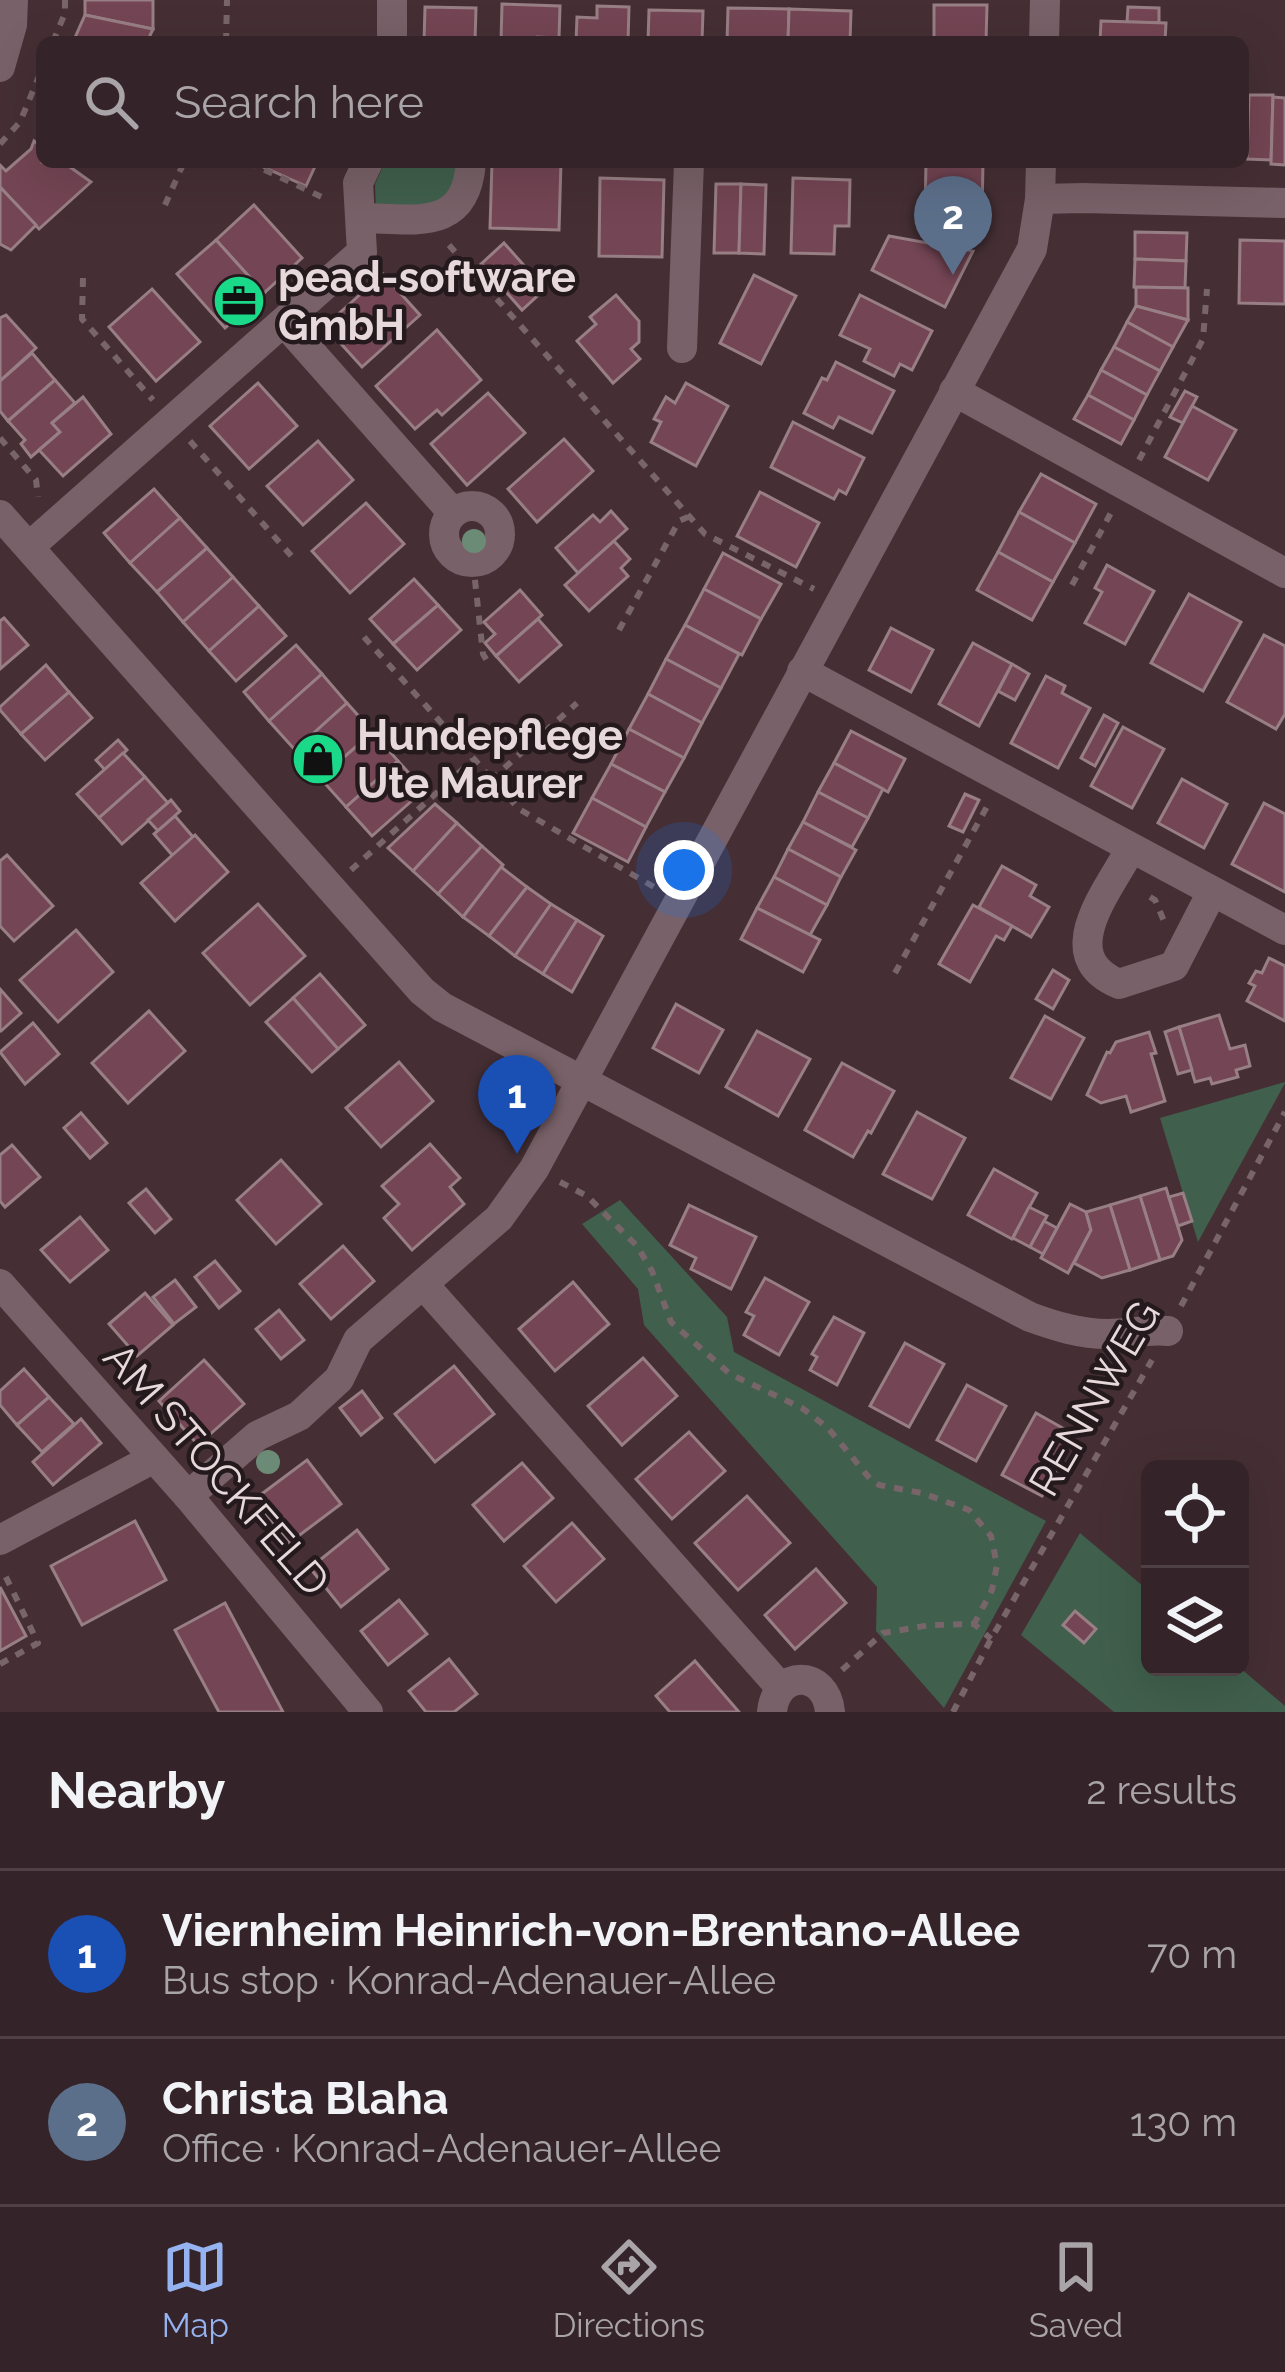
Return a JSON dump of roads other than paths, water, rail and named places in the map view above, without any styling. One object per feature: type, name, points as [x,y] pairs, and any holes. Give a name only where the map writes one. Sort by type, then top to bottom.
[{"type":"street","points":[[0,68],[12,25],[13,0]]},
{"type":"street","points":[[392,0],[392,36]]},
{"type":"street","points":[[1044,36],[1045,0]]},
{"type":"street","points":[[40,536],[362,252],[358,183],[365,168]]},
{"type":"street","points":[[362,218],[426,220],[452,211],[470,187],[471,168]]},
{"type":"street","points":[[682,348],[689,168]]},
{"type":"street","points":[[188,1496],[257,1436],[299,1416],[339,1379],[358,1340],[499,1218],[534,1169],[1032,249],[1041,168]]},
{"type":"street","points":[[1040,200],[1285,203]]},
{"type":"street","points":[[284,322],[454,513]]},
{"type":"street","points":[[954,391],[1285,573]]},
{"type":"street","points":[[481,507],[490,512],[500,528],[491,555],[473,562],[458,558],[446,545],[445,528],[454,513],[481,507]]},
{"type":"street","points":[[0,514],[40,536],[332,888],[422,991],[442,1007],[1030,1317],[1066,1329],[1107,1334],[1168,1331]]},
{"type":"street","points":[[802,671],[1285,930]]},
{"type":"street","points":[[1131,848],[1087,928],[1085,951],[1100,976],[1119,984],[1174,967],[1212,892]]},
{"type":"street","name":"AM STOCKFELD","points":[[0,1284],[188,1496],[368,1712]]},
{"type":"street","points":[[424,1284],[776,1700],[797,1680],[814,1683],[826,1700]]},
{"type":"street","points":[[0,1540],[154,1458]]},
{"type":"place","name":"Christa Blaha","points":[[953,275]]},
{"type":"place","name":"pead-software GmbH","points":[[239,301]]},
{"type":"place","name":"Hundepflege Ute Maurer","points":[[318,759]]},
{"type":"place","name":"Viernheim Heinrich-von-Brentano-Allee","points":[[517,1154]]}]
